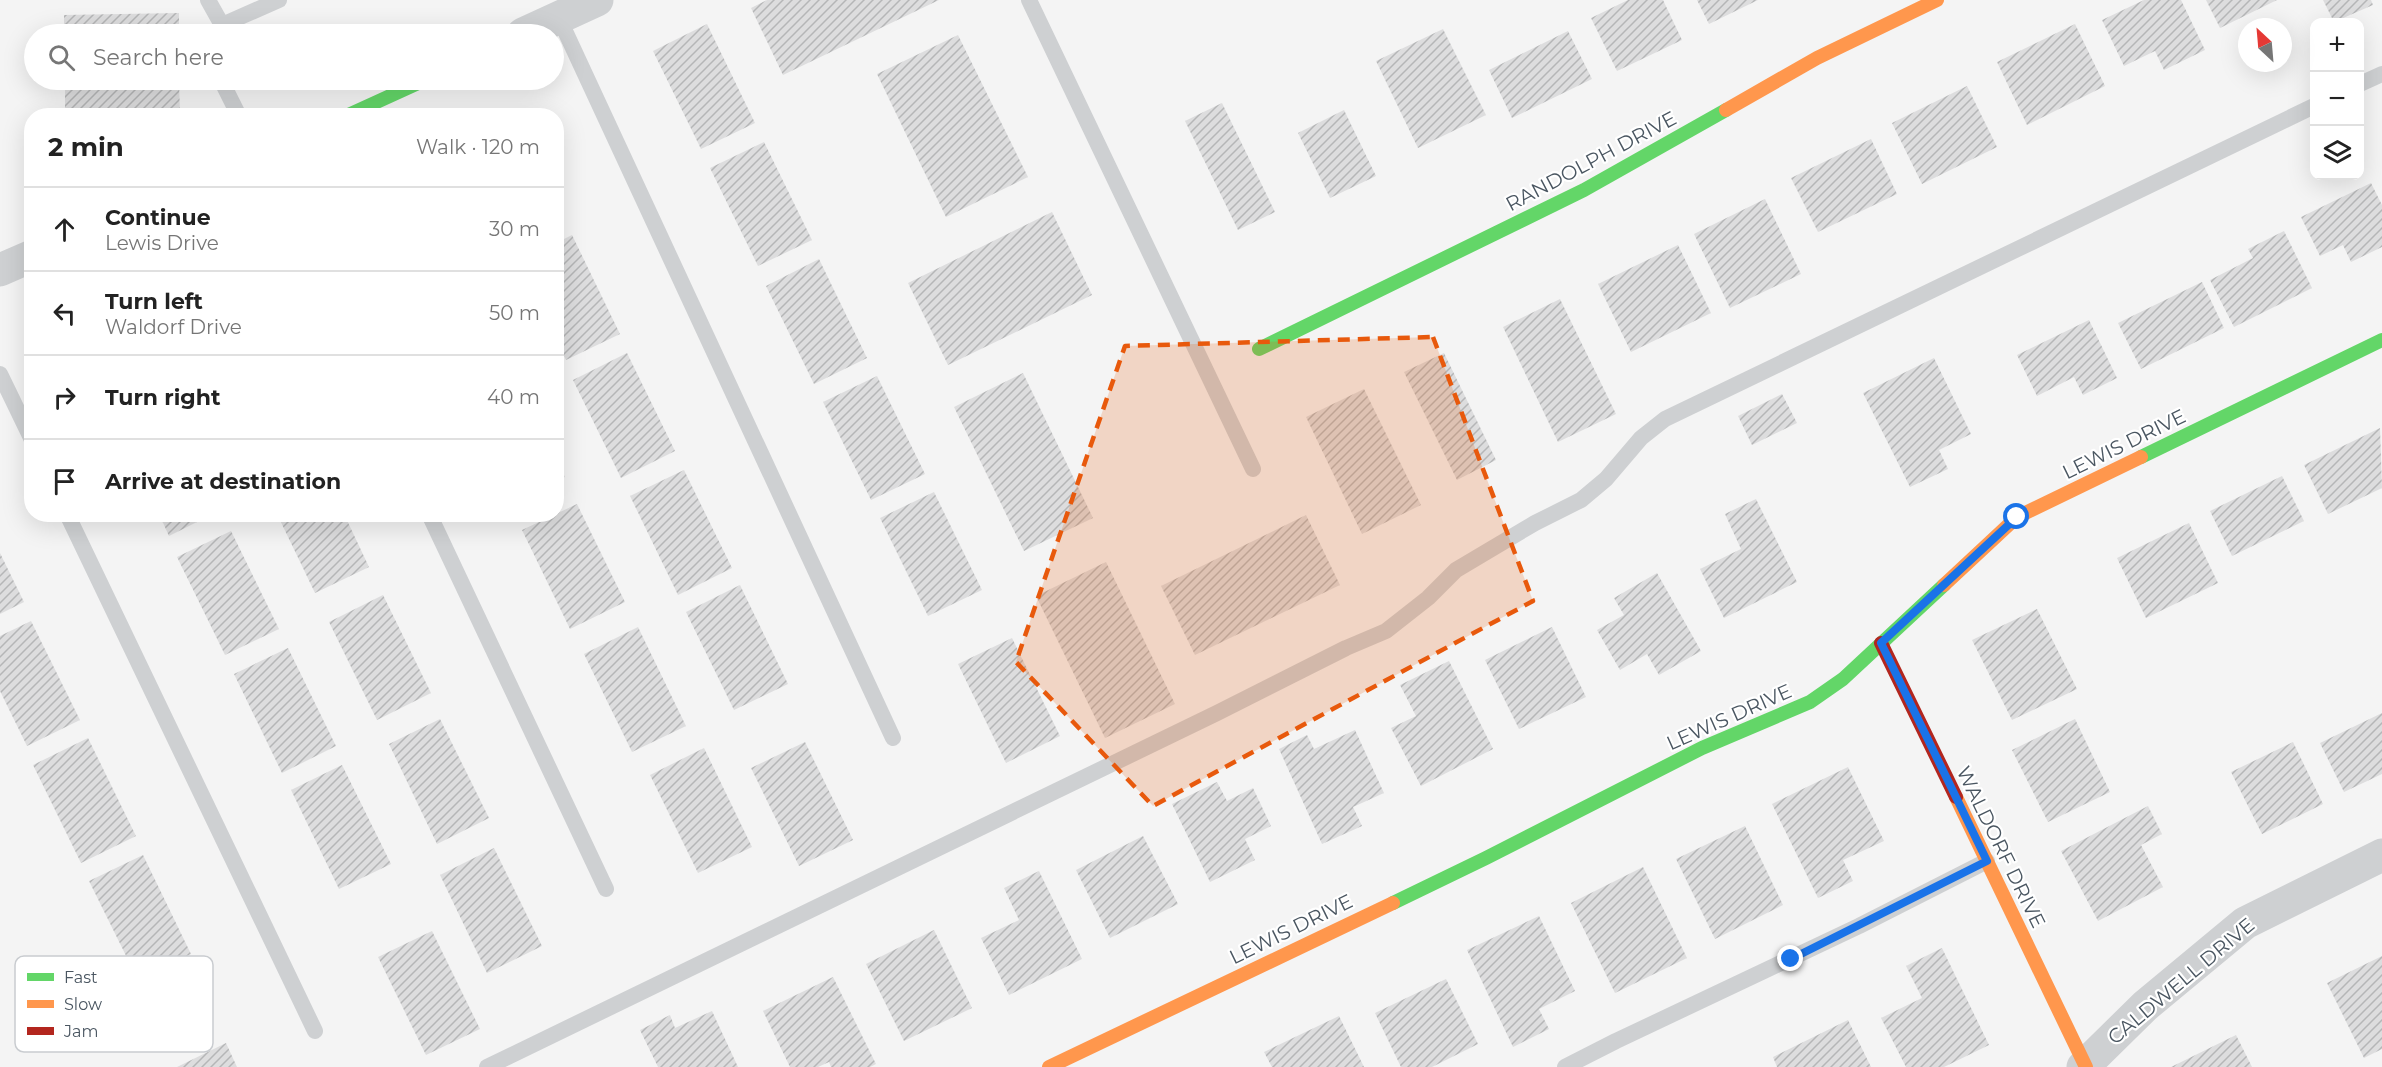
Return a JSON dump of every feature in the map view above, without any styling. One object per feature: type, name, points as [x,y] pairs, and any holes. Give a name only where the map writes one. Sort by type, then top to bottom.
[{"type":"street","points":[[546,24],[597,0]]},
{"type":"street","name":"RANDOLPH DRIVE","points":[[1258,349],[1584,190],[1817,58],[1937,0]]},
{"type":"street","points":[[364,108],[403,90]]},
{"type":"street","points":[[0,270],[24,260]]},
{"type":"street","name":"LEWIS DRIVE","points":[[1049,1067],[1486,858],[1702,748],[1810,702],[1844,680],[2017,517],[2382,340]]},
{"type":"street","name":"WALDORF DRIVE","points":[[1881,643],[2085,1066]]},
{"type":"street","name":"CALDWELL DRIVE","points":[[2085,1066],[2145,1006],[2245,923],[2382,855]]},
{"type":"lane","points":[[208,0],[218,24]]},
{"type":"lane","points":[[232,24],[279,0]]},
{"type":"lane","points":[[1029,0],[1253,469]]},
{"type":"lane","points":[[559,18],[562,24]]},
{"type":"lane","points":[[564,29],[893,738]]},
{"type":"lane","points":[[2364,82],[2382,74]]},
{"type":"lane","points":[[226,90],[235,108]]},
{"type":"lane","points":[[487,1067],[1386,630],[1428,598],[1456,570],[1535,523],[1581,500],[1606,479],[1641,438],[1665,419],[2310,108]]},
{"type":"lane","points":[[0,374],[24,424]]},
{"type":"lane","points":[[71,522],[315,1031]]},
{"type":"lane","points":[[433,522],[606,889]]},
{"type":"lane","points":[[1565,1067],[1840,936],[1987,861]]},
{"type":"highlighted area","points":[[1433,337],[1533,601],[1153,806],[1016,662],[1125,346]]},
{"type":"building","points":[[767,0],[939,0],[783,75],[751,8]]},
{"type":"building","points":[[1628,0],[1663,0],[1682,40],[1617,71],[1591,18]]},
{"type":"building","points":[[1697,0],[1758,0],[1709,24]]},
{"type":"building","points":[[2144,0],[2181,0],[2205,50],[2164,70],[2155,51],[2124,66],[2102,20]]},
{"type":"building","points":[[2206,0],[2277,0],[2238,18],[2220,28]]},
{"type":"building","points":[[2323,0],[2371,0],[2373,5],[2343,18],[2332,18]]},
{"type":"building","points":[[179,13],[179,24],[64,24],[64,15]]},
{"type":"building","points":[[707,24],[755,123],[701,149],[653,51]]},
{"type":"building","points":[[2075,24],[2105,86],[2027,125],[1997,62]]},
{"type":"building","points":[[1443,29],[1486,115],[1418,148],[1376,61]]},
{"type":"building","points":[[1568,31],[1592,79],[1512,118],[1489,70]]},
{"type":"building","points":[[958,35],[1028,177],[946,217],[877,74]]},
{"type":"building","points":[[1967,86],[1997,147],[1922,184],[1892,123]]},
{"type":"building","points":[[65,90],[179,90],[180,108],[65,108]]},
{"type":"building","points":[[1222,103],[1275,212],[1238,230],[1185,121]]},
{"type":"building","points":[[1344,110],[1376,176],[1330,198],[1298,133]]},
{"type":"building","points":[[1871,139],[1897,194],[1818,232],[1791,178]]},
{"type":"building","points":[[764,142],[812,240],[758,266],[710,168]]},
{"type":"building","points":[[2371,183],[2382,205],[2382,247],[2351,262],[2343,245],[2320,256],[2301,217]]},
{"type":"building","points":[[1765,199],[1801,274],[1730,308],[1694,234]]},
{"type":"building","points":[[1052,212],[1092,295],[948,365],[908,283]]},
{"type":"building","points":[[2284,231],[2312,288],[2234,327],[2210,280],[2253,258],[2248,249]]},
{"type":"building","points":[[572,235],[620,334],[566,360],[564,356],[564,239]]},
{"type":"building","points":[[1678,245],[1711,313],[1631,352],[1598,284]]},
{"type":"building","points":[[819,259],[867,358],[814,384],[766,286]]},
{"type":"building","points":[[2202,282],[2224,328],[2141,369],[2118,323]]},
{"type":"building","points":[[1560,299],[1616,414],[1558,442],[1503,327]]},
{"type":"building","points":[[2089,320],[2117,378],[2083,395],[2074,377],[2037,396],[2017,355]]},
{"type":"building","points":[[627,353],[675,451],[621,478],[573,380]]},
{"type":"building","points":[[1444,353],[1496,460],[1457,480],[1404,372]]},
{"type":"building","points":[[1934,358],[1971,434],[1939,450],[1948,469],[1910,487],[1863,393]]},
{"type":"building","points":[[1023,373],[1093,518],[1024,551],[954,407]]},
{"type":"building","points":[[877,376],[925,474],[871,500],[823,402]]},
{"type":"building","points":[[1364,389],[1421,505],[1362,534],[1306,417]]},
{"type":"building","points":[[1782,394],[1797,423],[1752,445],[1738,416]]},
{"type":"building","points":[[2380,428],[2382,488],[2328,514],[2304,465]]},
{"type":"building","points":[[684,470],[732,568],[678,595],[630,496]]},
{"type":"building","points":[[2282,476],[2304,521],[2232,556],[2210,511]]},
{"type":"building","points":[[934,492],[982,590],[928,616],[880,518]]},
{"type":"building","points":[[1756,499],[1797,582],[1724,618],[1700,569],[1741,549],[1725,514]]},
{"type":"building","points":[[577,504],[625,602],[570,629],[522,530],[539,522],[564,522],[564,510]]},
{"type":"building","points":[[1306,515],[1340,585],[1195,655],[1161,586]]},
{"type":"building","points":[[163,522],[197,522],[169,536]]},
{"type":"building","points":[[281,522],[348,522],[369,567],[315,593]]},
{"type":"building","points":[[2189,523],[2218,583],[2146,618],[2117,558]]},
{"type":"building","points":[[231,531],[279,629],[225,655],[177,557]]},
{"type":"building","points":[[0,553],[24,602],[0,614]]},
{"type":"building","points":[[1106,562],[1175,704],[1105,738],[1036,596]]},
{"type":"building","points":[[1657,573],[1701,651],[1659,675],[1647,654],[1620,670],[1597,630],[1624,615],[1614,598]]},
{"type":"building","points":[[740,585],[788,684],[734,710],[686,612]]},
{"type":"building","points":[[383,595],[431,693],[377,720],[329,622]]},
{"type":"building","points":[[2037,609],[2077,689],[2012,720],[1972,640]]},
{"type":"building","points":[[31,621],[80,720],[27,746],[0,691],[0,636]]},
{"type":"building","points":[[638,627],[686,726],[632,752],[584,654]]},
{"type":"building","points":[[1552,627],[1586,697],[1519,729],[1485,660]]},
{"type":"building","points":[[1012,638],[1060,736],[1006,763],[958,664]]},
{"type":"building","points":[[288,648],[336,746],[282,773],[234,674]]},
{"type":"building","points":[[1449,661],[1493,749],[1421,786],[1391,728],[1416,716],[1400,685]]},
{"type":"building","points":[[2382,713],[2382,774],[2344,792],[2320,743]]},
{"type":"building","points":[[440,719],[489,818],[437,844],[389,744]]},
{"type":"building","points":[[2075,719],[2110,792],[2048,822],[2012,750]]},
{"type":"building","points":[[1355,730],[1384,793],[1353,807],[1362,826],[1322,844],[1279,749],[1307,735],[1314,749]]},
{"type":"building","points":[[88,738],[136,836],[81,863],[33,765]]},
{"type":"building","points":[[805,742],[853,840],[799,866],[751,768]]},
{"type":"building","points":[[2293,742],[2323,804],[2262,834],[2231,772]]},
{"type":"building","points":[[704,748],[752,847],[698,873],[650,775]]},
{"type":"building","points":[[342,765],[391,864],[339,889],[291,790]]},
{"type":"building","points":[[1848,767],[1884,841],[1843,860],[1853,881],[1818,898],[1772,804]]},
{"type":"building","points":[[1217,782],[1227,801],[1253,788],[1271,826],[1245,839],[1255,860],[1210,882],[1172,804]]},
{"type":"building","points":[[2148,806],[2162,834],[2141,845],[2163,887],[2098,921],[2061,851]]},
{"type":"building","points":[[1745,826],[1783,905],[1715,939],[1676,859]]},
{"type":"building","points":[[1143,836],[1178,904],[1110,938],[1076,870]]},
{"type":"building","points":[[494,848],[542,946],[487,973],[440,875]]},
{"type":"building","points":[[143,855],[191,954],[187,956],[126,956],[89,881]]},
{"type":"building","points":[[1643,867],[1687,958],[1615,993],[1571,903]]},
{"type":"building","points":[[1039,871],[1082,959],[1009,995],[981,938],[1019,920],[1004,888]]},
{"type":"building","points":[[1539,916],[1575,991],[1539,1009],[1549,1029],[1513,1047],[1467,950]]},
{"type":"building","points":[[934,930],[972,1008],[904,1041],[866,964]]},
{"type":"building","points":[[432,931],[480,1029],[426,1055],[378,957]]},
{"type":"building","points":[[1942,948],[1989,1045],[1944,1067],[1906,1067],[1881,1018],[1922,998],[1906,966]]},
{"type":"building","points":[[2382,956],[2382,1049],[2364,1058],[2327,983]]},
{"type":"building","points":[[833,977],[876,1064],[870,1067],[831,1067],[829,1062],[818,1067],[790,1067],[763,1011]]},
{"type":"building","points":[[1446,979],[1478,1044],[1432,1067],[1401,1067],[1375,1013]]},
{"type":"building","points":[[712,1011],[738,1067],[658,1067],[640,1030],[670,1015],[675,1028]]},
{"type":"building","points":[[1339,1016],[1364,1067],[1272,1067],[1264,1052]]},
{"type":"building","points":[[1848,1020],[1871,1067],[1777,1067],[1773,1057]]},
{"type":"building","points":[[2236,1035],[2252,1067],[2171,1067]]},
{"type":"building","points":[[226,1043],[237,1067],[177,1067],[208,1052],[213,1052],[213,1049]]},
{"type":"traffic: fast","points":[[364,108],[403,90]]},
{"type":"traffic: fast","points":[[1259,349],[1584,190],[1726,110]]},
{"type":"traffic: fast","points":[[2141,457],[2382,340]]},
{"type":"traffic: fast","points":[[1393,903],[1702,748],[1810,702],[1843,679],[1944,585]]},
{"type":"traffic: slow","points":[[1726,110],[1817,58],[1937,0]]},
{"type":"traffic: slow","points":[[1944,585],[2017,517],[2141,457]]},
{"type":"traffic: slow","points":[[1956,797],[2086,1067]]},
{"type":"traffic: slow","points":[[1049,1067],[1393,903]]},
{"type":"traffic: jam","points":[[1881,643],[1956,797]]},
{"type":"route","points":[[1791,959],[1987,861],[1881,643],[2017,517]]}]
